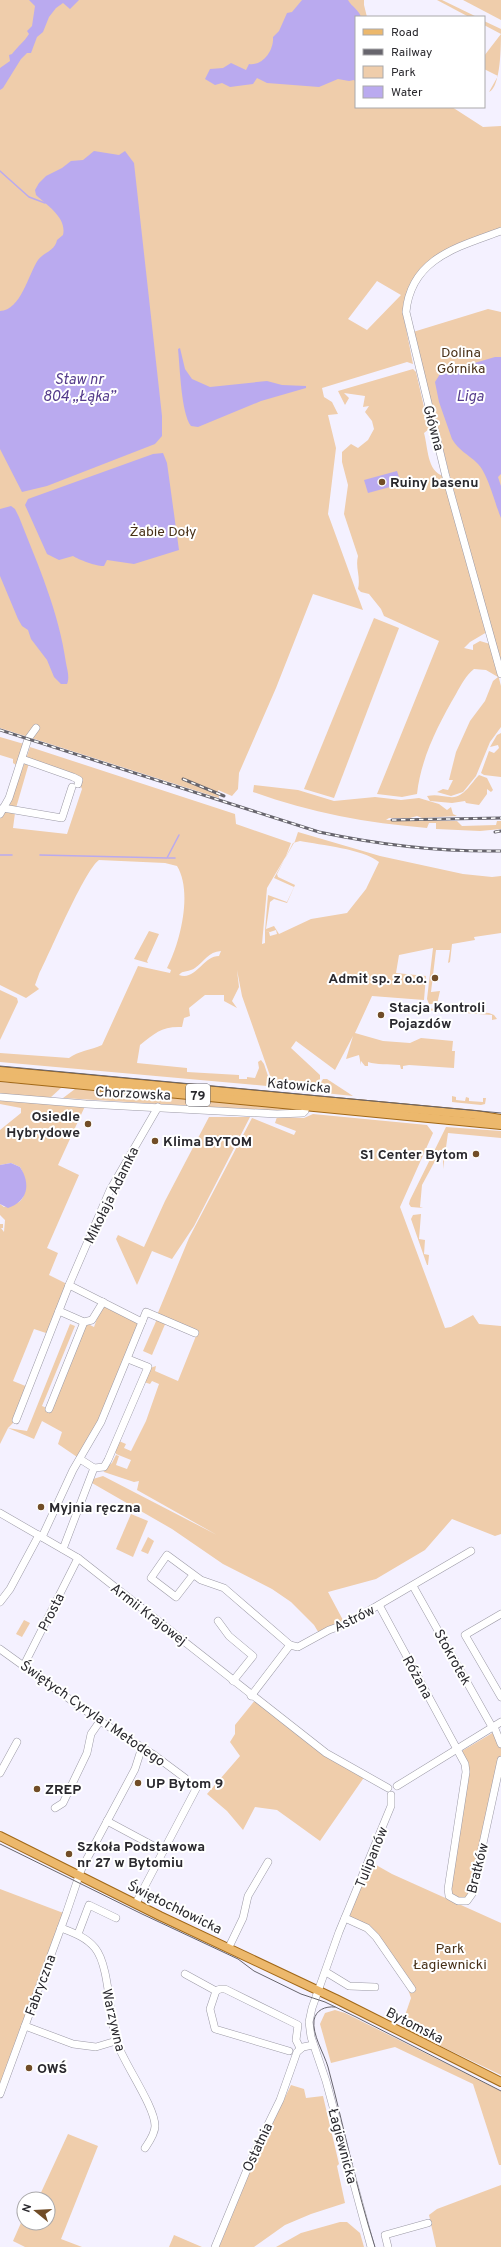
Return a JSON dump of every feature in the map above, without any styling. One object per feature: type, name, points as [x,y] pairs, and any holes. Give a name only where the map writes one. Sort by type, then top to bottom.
[{"type":"main road","name":"Chorzowska","points":[[0,1071],[59,1076],[92,1082]]},
{"type":"main road","name":"Chorzowska","points":[[0,1077],[52,1082],[92,1082]]},
{"type":"main road","name":"Katowicka","points":[[92,1082],[310,1102],[340,1102],[476,1115],[501,1120]]},
{"type":"main road","name":"79","points":[[310,1102],[348,1110],[501,1125]]},
{"type":"main road","name":"Świętochłowicka","points":[[0,1836],[318,1991]]},
{"type":"main road","name":"Bytomska","points":[[318,1991],[501,2082]]},
{"type":"street","name":"Główna","points":[[501,231],[447,251],[425,268],[410,289],[406,312],[446,477],[501,674]]},
{"type":"street","points":[[22,759],[79,780],[75,785],[62,818],[2,811],[9,798],[22,759],[30,736],[36,728]]},
{"type":"street","name":"Chorzowska","points":[[0,1097],[213,1112],[296,1114],[305,1111],[310,1102]]},
{"type":"street","name":"Mikołaja Adamka","points":[[16,1420],[69,1285],[110,1190],[158,1107]]},
{"type":"street","points":[[69,1285],[142,1322]]},
{"type":"street","points":[[59,1311],[84,1322],[92,1320],[103,1302]]},
{"type":"street","points":[[0,1602],[10,1589],[41,1536],[80,1459],[102,1422],[146,1312],[195,1333]]},
{"type":"street","points":[[49,1409],[84,1322]]},
{"type":"street","points":[[80,1459],[94,1468],[104,1466],[108,1460],[148,1367],[128,1359]]},
{"type":"street","points":[[62,1549],[94,1468]]},
{"type":"street","name":"Armii Krajowej","points":[[0,1513],[78,1558],[251,1696],[326,1753],[388,1788]]},
{"type":"street","name":"Astrów","points":[[290,1645],[298,1647],[379,1605],[471,1551]]},
{"type":"street","name":"Armii Krajowej","points":[[193,1575],[176,1597],[151,1578],[167,1555],[193,1575],[208,1583],[224,1588],[290,1645]]},
{"type":"street","name":"Prosta","points":[[24,1665],[78,1558]]},
{"type":"street","name":"Stokrotek","points":[[413,1586],[493,1727]]},
{"type":"street","name":"Różana","points":[[379,1605],[458,1748]]},
{"type":"street","points":[[501,1614],[465,1635],[501,1697]]},
{"type":"street","points":[[218,1621],[228,1636],[253,1656],[233,1681]]},
{"type":"street","points":[[251,1696],[290,1645]]},
{"type":"street","name":"Świętych Cyryla i Metodego","points":[[0,1649],[100,1721],[142,1747],[185,1778]]},
{"type":"street","points":[[56,1808],[63,1803],[87,1753],[91,1734],[100,1721]]},
{"type":"street","points":[[397,1786],[397,1793],[391,1795],[388,1792],[390,1785],[397,1786],[501,1722]]},
{"type":"street","points":[[493,1727],[501,1744]]},
{"type":"street","points":[[0,1773],[17,1742]]},
{"type":"street","name":"Fabryczna","points":[[0,2094],[80,1875],[107,1820],[135,1769],[142,1747]]},
{"type":"street","name":"Bratków","points":[[458,1748],[464,1760],[466,1772],[448,1889],[449,1896],[458,1901],[467,1901],[472,1894],[501,1760]]},
{"type":"street","points":[[136,1903],[197,1787]]},
{"type":"street","name":"Tulipanów","points":[[318,1991],[345,1918],[391,1806],[391,1795]]},
{"type":"street","points":[[107,1820],[163,1851]]},
{"type":"street","points":[[229,1947],[243,1918],[248,1896],[268,1862]]},
{"type":"street","points":[[78,1934],[89,1905],[116,1918]]},
{"type":"street","points":[[345,1918],[367,1928],[376,1937],[412,1989]]},
{"type":"street","name":"Warzywna","points":[[61,1928],[78,1934],[96,1949],[102,1963],[116,2041],[125,2064],[153,2114],[155,2127],[151,2139],[145,2148]]},
{"type":"street","points":[[326,1972],[349,1986],[362,1988],[375,1987]]},
{"type":"street","points":[[185,1974],[216,1991]]},
{"type":"street","points":[[289,2051],[215,2030],[210,2009],[216,1991],[220,1988],[226,1989],[298,2024],[296,2040],[300,2048],[313,2045],[309,2022],[318,1991]]},
{"type":"street","points":[[25,2026],[73,2044],[96,2047],[116,2041]]},
{"type":"street","name":"Łagiewnicka","points":[[313,2045],[326,2081],[371,2247]]},
{"type":"street","name":"Ostatnia","points":[[215,2247],[253,2156],[280,2100],[295,2057],[300,2048]]},
{"type":"street","points":[[388,2247],[385,2235],[428,2222]]},
{"type":"green space","name":"Żabie Doły","points":[[0,0],[364,0],[367,16],[355,16],[355,108],[454,108],[483,127],[501,126],[501,233],[447,254],[422,274],[403,313],[413,364],[407,362],[322,388],[324,397],[332,402],[338,414],[328,415],[336,448],[328,514],[363,610],[313,594],[276,688],[239,773],[238,789],[232,796],[218,790],[219,798],[0,728]],"holes":[[[377,281],[401,295],[367,330],[348,319]]]},
{"type":"green space","points":[[437,0],[442,0],[475,16],[467,16]]},
{"type":"green space","points":[[463,0],[501,0],[501,20]]},
{"type":"green space","points":[[485,21],[501,29],[501,34],[485,26]]},
{"type":"green space","points":[[501,34],[500,65],[498,76],[485,70],[485,55]]},
{"type":"green space","points":[[497,77],[493,89],[489,92]]},
{"type":"green space","name":"Dolina Górnika","points":[[488,309],[501,312],[501,676],[413,332]]},
{"type":"green space","points":[[413,369],[416,372],[429,429],[424,433],[429,458],[434,469],[443,476],[487,632],[470,642],[464,648],[473,650],[473,645],[480,641],[490,644],[501,686],[501,727],[490,742],[476,776],[463,792],[451,796],[437,792],[443,789],[448,790],[453,780],[449,780],[456,752],[470,721],[485,701],[493,681],[498,677],[486,670],[474,669],[464,680],[431,742],[422,768],[417,794],[402,797],[377,794],[439,641],[384,616],[381,609],[369,594],[361,592],[358,589],[358,556],[344,514],[348,485],[342,462],[342,452],[351,444],[358,448],[368,440],[374,429],[372,421],[365,412],[369,406],[363,407],[365,396],[344,393],[349,398],[345,405],[338,391]]},
{"type":"green space","points":[[374,618],[399,628],[334,798],[304,789]]},
{"type":"green space","points":[[501,733],[501,777],[484,775],[481,773],[489,751],[494,753],[499,748],[498,745],[490,747],[497,735]]},
{"type":"green space","points":[[0,737],[24,744],[16,765],[13,763],[13,759],[0,755]]},
{"type":"green space","points":[[30,747],[235,814],[236,824],[291,843],[286,856],[267,888],[262,944],[265,943],[265,931],[268,895],[287,902],[294,887],[274,878],[284,860],[277,874],[278,877],[295,885],[287,903],[274,899],[270,902],[266,929],[274,926],[279,934],[311,919],[347,913],[366,889],[379,862],[363,854],[341,848],[300,841],[294,843],[298,832],[380,856],[463,874],[492,877],[501,876],[501,933],[474,937],[475,940],[452,944],[450,962],[448,963],[450,950],[436,950],[431,992],[440,991],[437,1004],[429,1004],[427,999],[433,948],[399,955],[396,973],[426,976],[424,1000],[372,996],[355,1033],[383,1041],[410,1043],[421,1038],[453,1041],[452,1051],[455,1051],[454,1068],[409,1065],[403,1066],[403,1069],[401,1069],[400,1065],[368,1062],[368,1066],[365,1066],[361,1061],[361,1065],[359,1055],[346,1059],[353,1036],[335,1070],[296,1041],[291,1048],[320,1075],[320,1082],[314,1090],[274,1087],[242,996],[237,970],[239,987],[232,1001],[237,1008],[224,1001],[224,995],[205,995],[189,1008],[190,1016],[184,1018],[182,1027],[169,1028],[159,1031],[140,1045],[137,1063],[187,1068],[187,1072],[239,1075],[239,1079],[247,1079],[247,1077],[255,1078],[259,1068],[258,1062],[261,1060],[264,1064],[270,1082],[267,1086],[0,1062],[0,1053],[69,1058],[102,1045],[138,966],[170,973],[171,970],[167,968],[172,958],[183,917],[184,889],[182,877],[177,866],[165,863],[99,860],[76,895],[39,974],[35,985],[39,989],[26,998],[0,985],[0,819],[4,811],[15,813],[13,828],[67,834],[82,789],[80,781],[26,759]],"holes":[[[276,930],[277,934],[270,936],[269,932],[265,931],[270,932]],[[221,951],[219,956],[208,960],[190,975],[179,975],[182,972],[195,968],[213,953]]]},
{"type":"green space","points":[[25,762],[29,763],[16,808],[9,806],[9,803]]},
{"type":"green space","points":[[479,775],[487,778],[493,790],[491,792],[487,789],[487,794],[479,805],[466,803],[465,801],[452,803],[430,801],[427,796],[459,796]]},
{"type":"green space","points":[[254,785],[298,790],[334,801],[375,797],[401,800],[419,798],[439,804],[447,810],[451,807],[453,814],[457,816],[422,818],[417,816],[410,818],[389,818],[386,820],[457,821],[462,826],[496,825],[497,821],[501,821],[501,829],[480,831],[436,829],[436,823],[429,823],[427,828],[361,820],[296,806],[274,799],[253,792]]},
{"type":"green space","points":[[149,931],[159,934],[147,961],[148,963],[134,959]]},
{"type":"green space","points":[[0,990],[17,998],[18,1002],[0,1040]]},
{"type":"green space","points":[[424,1008],[489,1013],[494,1015],[497,1019],[492,1020],[492,1015],[423,1010]]},
{"type":"green space","points":[[323,1079],[327,1079],[353,1096],[315,1092]]},
{"type":"green space","points":[[0,1082],[62,1087],[50,1098],[0,1094]]},
{"type":"green space","points":[[75,1089],[297,1107],[291,1111],[274,1111],[63,1098]]},
{"type":"green space","points":[[452,1096],[456,1097],[456,1100],[465,1101],[466,1097],[469,1098],[469,1101],[483,1102],[483,1098],[486,1098],[485,1104],[481,1105],[452,1102]]},
{"type":"green space","points":[[0,1097],[86,1104],[58,1165],[79,1175],[47,1248],[58,1253],[49,1275],[69,1285],[49,1334],[34,1329],[13,1381],[28,1387],[16,1420],[8,1428],[0,1444],[0,1224],[3,1224],[3,1228],[1,1228],[4,1232],[5,1220],[0,1215],[0,1204],[4,1207],[19,1202],[24,1195],[25,1185],[20,1167],[11,1163],[0,1165],[0,1130],[21,1113],[21,1108],[0,1104]]},
{"type":"green space","points":[[313,1114],[427,1125],[433,1133],[400,1207],[445,1328],[451,1327],[473,1315],[479,1324],[501,1326],[501,1534],[495,1536],[452,1519],[425,1550],[376,1579],[328,1592],[344,1622],[320,1635],[314,1625],[291,1602],[272,1589],[223,1564],[172,1529],[92,1483],[93,1479],[103,1476],[217,1535],[137,1490],[139,1481],[134,1482],[104,1472],[103,1470],[112,1463],[116,1455],[119,1456],[116,1465],[127,1469],[131,1460],[116,1454],[115,1450],[119,1441],[126,1444],[124,1448],[131,1451],[146,1421],[159,1384],[152,1381],[150,1384],[144,1382],[150,1368],[156,1366],[155,1371],[178,1381],[198,1331],[157,1315],[189,1238],[252,1118],[294,1135],[296,1131],[275,1123],[277,1117],[304,1118]]},
{"type":"green space","points":[[209,1117],[250,1117],[194,1226],[172,1259],[152,1251],[137,1285],[116,1239],[118,1235],[144,1247],[165,1201]]},
{"type":"green space","points":[[446,1127],[501,1131],[501,1138],[448,1133],[443,1169],[443,1156],[439,1156],[438,1162],[435,1161],[422,1185],[420,1207],[423,1208],[411,1207],[409,1204],[410,1200]]},
{"type":"green space","points":[[421,1214],[419,1239],[425,1240],[424,1254],[429,1255],[428,1265],[411,1219],[413,1215]]},
{"type":"green space","points":[[103,1302],[142,1322],[128,1359],[80,1459],[58,1444],[62,1432],[42,1421],[34,1439],[8,1428],[27,1431],[70,1324],[75,1326],[42,1406],[49,1409],[84,1322],[94,1327]]},
{"type":"green space","points":[[157,1319],[166,1322],[152,1355],[143,1351]]},
{"type":"green space","points":[[131,1514],[148,1521],[133,1557],[116,1549]]},
{"type":"green space","points":[[148,1537],[154,1541],[148,1554],[141,1551]]},
{"type":"green space","points":[[24,1620],[30,1623],[22,1637],[16,1634]]},
{"type":"green space","points":[[256,1699],[296,1730],[365,1776],[320,1841],[277,1810],[255,1807],[243,1830],[227,1811],[207,1794],[240,1756],[230,1742],[235,1734],[235,1725]]},
{"type":"green space","points":[[494,1732],[501,1744],[501,1760],[471,1897],[458,1901],[448,1889],[465,1758],[462,1751]]},
{"type":"green space","name":"Park Łagiewnicki","points":[[369,1861],[392,1874],[501,1923],[501,2075],[401,2027],[411,1998],[403,1974],[368,1930],[345,1918]]},
{"type":"green space","points":[[0,1889],[66,1914],[0,2094]]},
{"type":"green space","points":[[335,2010],[345,2013],[501,2091],[501,2165],[499,2165],[473,2084],[395,2047],[331,2063],[320,2024],[325,2013]]},
{"type":"green space","points":[[291,2085],[304,2089],[306,2098],[323,2096],[339,2164],[337,2166],[345,2203],[311,2214],[285,2225],[254,2247],[219,2247],[254,2161]]},
{"type":"green space","points":[[68,2134],[98,2146],[61,2239],[82,2247],[25,2247],[13,2241],[17,2231],[56,2231],[56,2191],[42,2191]]},
{"type":"green space","points":[[501,2185],[501,2247],[436,2247],[429,2215],[437,2209]]},
{"type":"green space","points":[[340,2222],[347,2222],[360,2233],[364,2247],[276,2247],[301,2233]]},
{"type":"green space","points":[[174,2235],[202,2247],[169,2247]]},
{"type":"water","points":[[29,0],[79,0],[70,9],[63,3],[56,8],[49,17],[43,32],[37,37],[31,53],[27,53],[21,59],[3,88],[0,90],[0,68],[10,61],[9,55],[12,54],[29,34],[27,31],[32,26],[35,6]]},
{"type":"water","points":[[302,0],[348,0],[359,12],[361,16],[355,16],[355,81],[338,79],[319,87],[267,83],[257,78],[253,84],[230,87],[222,83],[215,85],[205,79],[210,69],[223,68],[231,63],[246,70],[249,64],[254,64],[263,60],[270,52],[273,37],[279,31],[287,13],[292,12]]},
{"type":"water","name":"Staw nr 804 „Łąka”","points":[[94,151],[119,155],[125,151],[134,163],[162,416],[162,436],[155,444],[47,486],[22,492],[0,449],[0,311],[13,305],[19,298],[38,260],[54,247],[57,240],[63,235],[62,223],[56,213],[36,195],[35,190],[39,183],[46,176],[62,168],[71,161],[83,160]]},
{"type":"water","points":[[180,348],[185,369],[192,379],[210,387],[267,381],[282,385],[306,386],[306,388],[261,401],[198,427],[191,426],[183,401],[178,349]]},
{"type":"water","name":"Liga","points":[[495,357],[501,357],[501,474],[498,477],[501,486],[501,518],[485,474],[477,463],[457,446],[452,439],[439,402],[435,382],[440,374],[447,371]]},
{"type":"water","points":[[163,453],[167,463],[179,550],[134,564],[107,560],[104,566],[89,563],[73,556],[59,560],[47,554],[25,505],[28,499],[153,454]]},
{"type":"water","name":"Ruiny basenu","points":[[397,471],[401,484],[368,493],[364,480]]},
{"type":"water","points":[[11,506],[15,509],[19,517],[53,607],[68,670],[67,684],[61,684],[54,677],[47,660],[31,639],[28,630],[22,626],[0,576],[0,509]]},
{"type":"water","points":[[11,1163],[20,1167],[26,1180],[26,1191],[20,1201],[8,1208],[0,1204],[0,1165]]},
{"type":"waterway","points":[[0,171],[29,197],[45,203]]},
{"type":"waterway","points":[[40,855],[167,858],[179,835]]},
{"type":"waterway","points":[[0,855],[12,855]]},
{"type":"waterway","points":[[168,858],[175,858]]},
{"type":"tram line","points":[[0,1066],[501,1113]]},
{"type":"tram line","points":[[0,1844],[142,1914],[238,1959],[254,1971],[301,1994],[325,2002],[356,2017],[501,2091]]},
{"type":"tram line","points":[[335,2007],[328,2007],[319,2011],[315,2017],[314,2026],[328,2067],[356,2180],[375,2247]]},
{"type":"railway","points":[[0,730],[319,832],[364,841],[410,847],[501,851]]},
{"type":"railway","points":[[183,779],[224,796]]},
{"type":"railway","points":[[392,820],[501,818]]},
{"type":"railway","points":[[495,832],[501,831]]},
{"type":"place","name":"Ruiny basenu","points":[[382,482]]},
{"type":"place","name":"Admit sp. z o.o.","points":[[435,978]]},
{"type":"place","name":"Stacja Kontroli Pojazdów","points":[[381,1015]]},
{"type":"place","name":"Osiedle Hybrydowe","points":[[88,1124]]},
{"type":"place","name":"Klima BYTOM","points":[[155,1141]]},
{"type":"place","name":"S1 Center Bytom","points":[[476,1154]]},
{"type":"place","name":"Myjnia ręczna","points":[[41,1507]]},
{"type":"place","name":"UP Bytom 9","points":[[138,1783]]},
{"type":"place","name":"ZREP","points":[[37,1789]]},
{"type":"place","name":"Szkoła Podstawowa nr 27 w Bytomiu","points":[[69,1854]]},
{"type":"place","name":"OWŚ","points":[[29,2068]]}]
